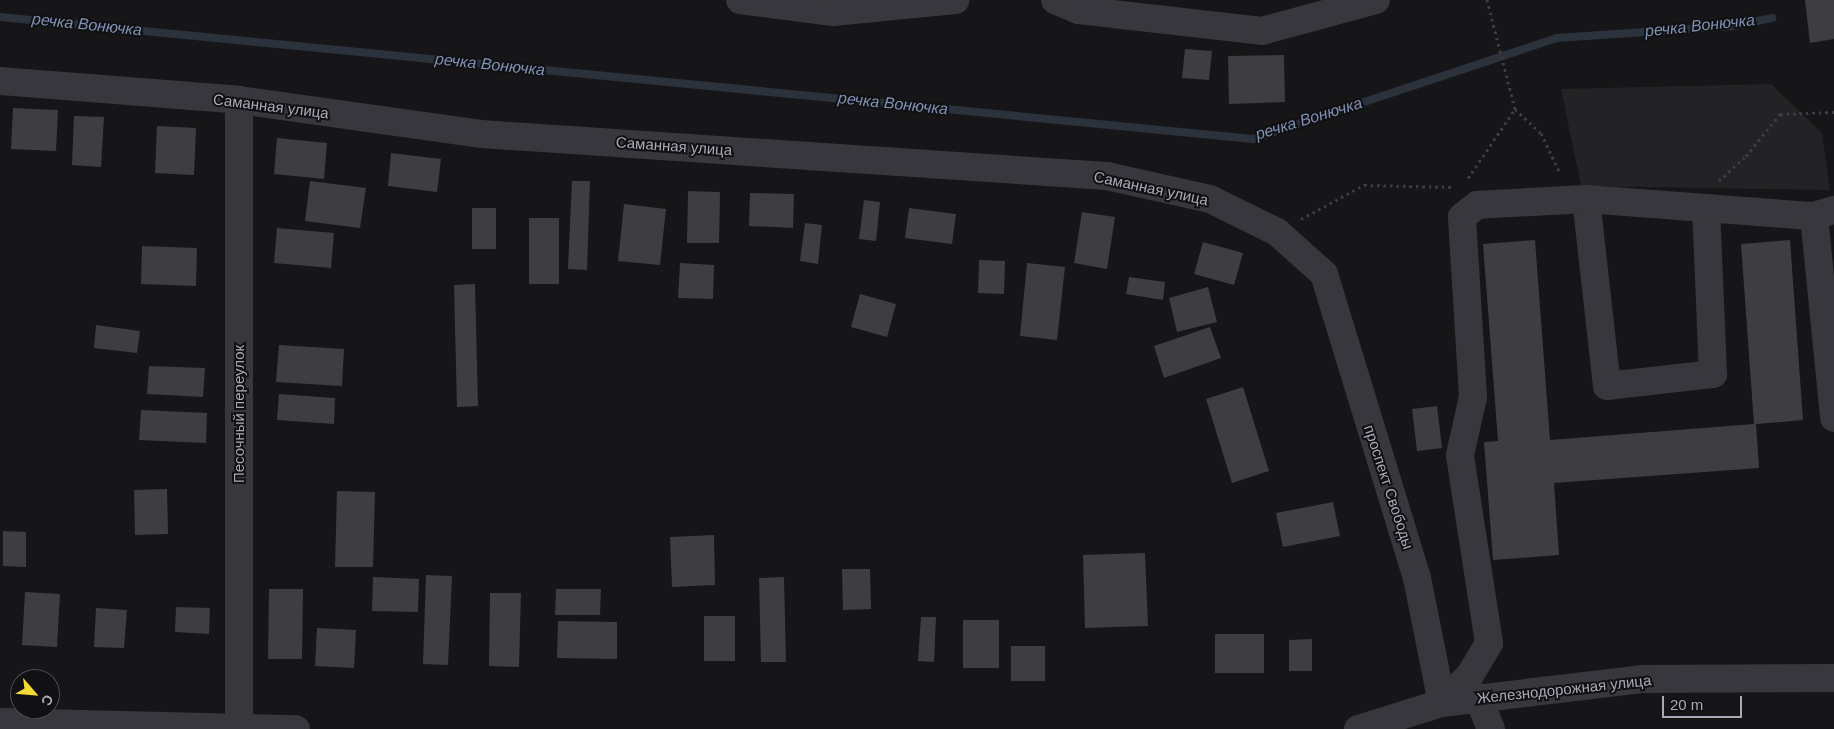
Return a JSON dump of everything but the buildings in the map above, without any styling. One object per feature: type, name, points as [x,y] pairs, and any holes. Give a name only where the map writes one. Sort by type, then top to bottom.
[{"type":"street","points":[[740,0],[833,12],[955,0]]},
{"type":"street","points":[[1054,0],[1078,10],[1262,31],[1376,0]]},
{"type":"street","name":"Саманная улица","points":[[0,81],[239,100],[481,134],[1107,176],[1210,199],[1277,232],[1324,274]]},
{"type":"street","name":"Песочный переулок","points":[[239,100],[239,728]]},
{"type":"street","points":[[1579,199],[1607,386],[1713,374],[1706,209]]},
{"type":"street","points":[[1442,703],[1470,675],[1489,643],[1460,455],[1473,397],[1462,217],[1478,205],[1579,199],[1706,209],[1824,213],[1834,418]]},
{"type":"street","name":"проспект Свободы","points":[[1324,274],[1417,578],[1442,703]]},
{"type":"street","name":"Железнодорожная улица","points":[[1358,729],[1442,703],[1478,697],[1642,679],[1834,678]]},
{"type":"street","points":[[1478,697],[1491,729]]},
{"type":"street","points":[[0,722],[296,729]]},
{"type":"path","points":[[1487,0],[1515,109],[1541,133],[1579,199]]},
{"type":"path","points":[[1277,232],[1364,185],[1462,187],[1515,109]]},
{"type":"path","points":[[1706,209],[1722,174],[1746,156],[1780,114],[1834,112]]},
{"type":"shaded area","points":[[1771,84],[1822,133],[1830,190],[1581,186],[1561,89]]},
{"type":"waterway","name":"речка Вонючка","points":[[0,17],[1253,139],[1557,38],[1734,26],[1772,18]]}]
